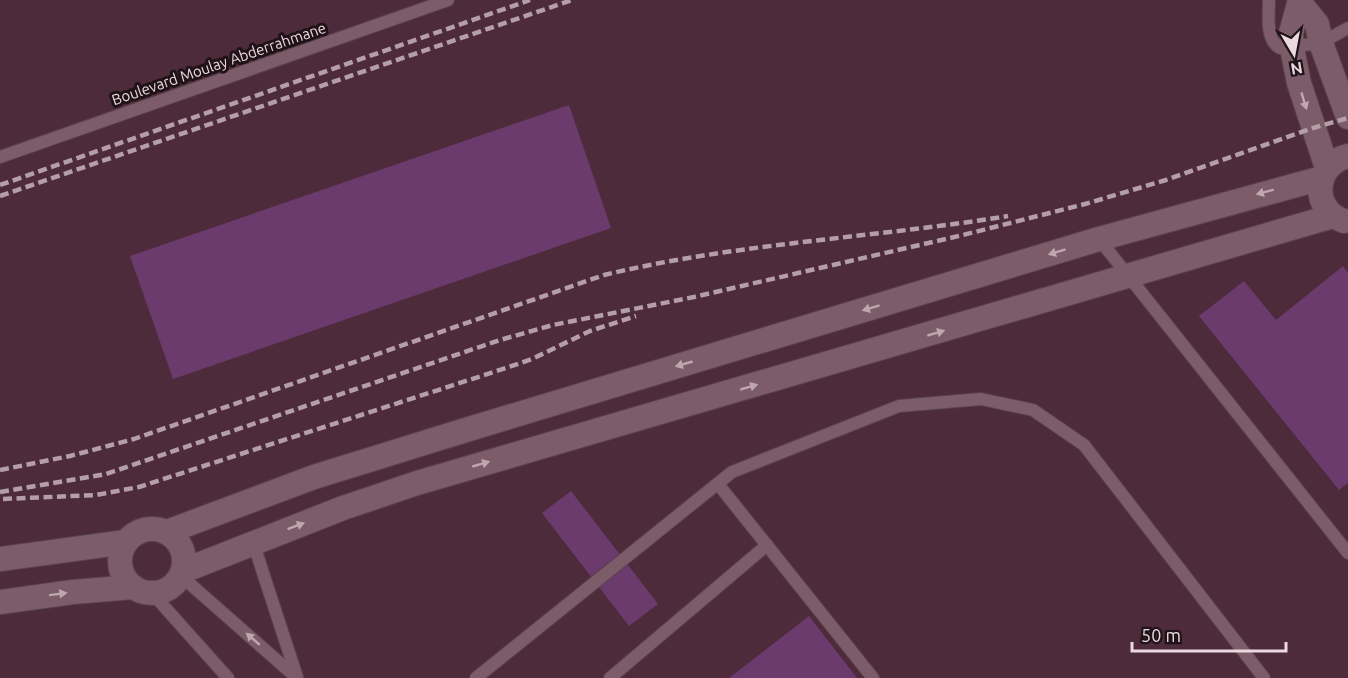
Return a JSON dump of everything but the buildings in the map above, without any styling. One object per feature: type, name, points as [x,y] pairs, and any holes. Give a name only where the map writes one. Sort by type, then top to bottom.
[{"type":"street","points":[[1300,2],[1292,33],[1292,48],[1299,83],[1332,168],[1320,190],[1322,202],[1344,221]]},
{"type":"street","points":[[1300,2],[1317,24],[1321,43],[1348,117]]},
{"type":"street","points":[[167,532],[315,477],[1332,168]]},
{"type":"street","points":[[0,602],[73,592],[143,590],[162,592],[171,587],[182,573],[253,542],[417,483],[1129,277],[1344,221]]},
{"type":"street","points":[[143,590],[126,580],[119,561],[126,542],[142,530],[167,532],[178,542],[183,551],[182,573]]},
{"type":"street","points":[[0,558],[126,542]]},
{"type":"lane","name":"Boulevard Moulay Abderrahmane","points":[[0,157],[448,0]]},
{"type":"lane","points":[[1269,0],[1269,27],[1274,41],[1280,48],[1321,43],[1348,28]]},
{"type":"lane","points":[[1099,239],[1348,553]]},
{"type":"lane","points":[[476,678],[732,472],[899,406],[981,399],[1033,410],[1084,446],[1264,678]]},
{"type":"lane","points":[[718,484],[873,678]]},
{"type":"lane","points":[[253,542],[297,678]]},
{"type":"lane","points":[[610,678],[767,545]]},
{"type":"lane","points":[[182,573],[297,678]]},
{"type":"lane","points":[[143,590],[228,678]]},
{"type":"shaded area","points":[[0,0],[1348,0],[1348,678],[0,678]]},
{"type":"railway","points":[[0,185],[530,0]]},
{"type":"railway","points":[[0,196],[572,0]]},
{"type":"railway","points":[[0,492],[106,474],[500,340],[553,325],[694,297],[963,235],[1085,204],[1166,180],[1313,128],[1348,118]]},
{"type":"railway","points":[[0,470],[70,456],[134,439],[604,275],[704,255],[1008,216]]},
{"type":"railway","points":[[3,499],[96,495],[139,487],[506,368],[532,359],[590,331],[636,316]]}]
